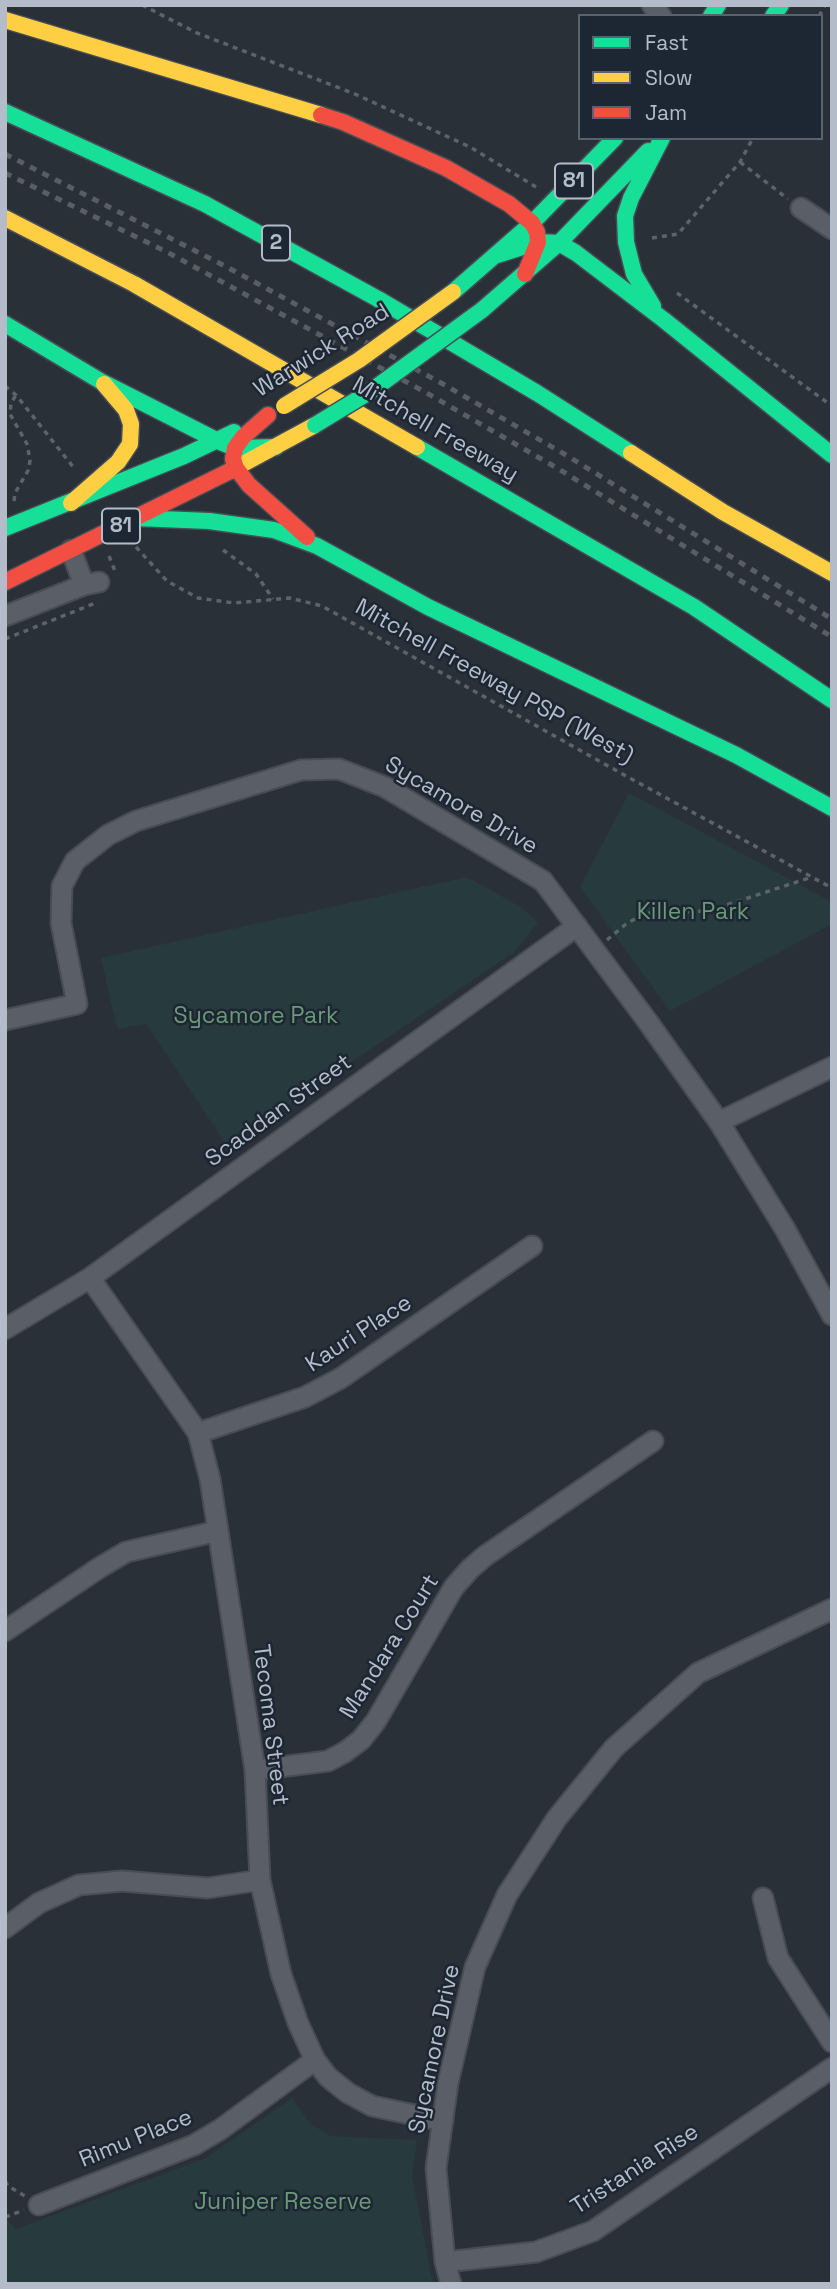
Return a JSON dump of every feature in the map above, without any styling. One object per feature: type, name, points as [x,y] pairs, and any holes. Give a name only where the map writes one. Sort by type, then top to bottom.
[{"type":"main road","points":[[5,20],[343,122],[446,168],[509,204],[532,223],[537,232],[538,243],[525,274]]},
{"type":"main road","name":"2","points":[[5,112],[205,204],[378,299],[537,393],[723,512],[832,573]]},
{"type":"main road","name":"Warwick Road","points":[[5,528],[218,441],[284,406],[359,360],[453,292],[497,255],[613,140]]},
{"type":"main road","name":"81","points":[[5,582],[236,468],[371,391],[426,353],[525,274],[559,243],[659,140]]},
{"type":"main road","points":[[660,140],[631,198],[625,225],[634,274],[664,320]]},
{"type":"main road","name":"Mitchell Freeway","points":[[5,218],[134,284],[694,607],[832,700]]},
{"type":"main road","points":[[497,255],[538,243],[559,243],[576,253],[832,455]]},
{"type":"main road","points":[[5,324],[102,382],[218,441],[235,448],[276,447]]},
{"type":"main road","points":[[71,503],[118,462],[130,444],[131,424],[126,410],[102,382]]},
{"type":"main road","points":[[268,415],[243,437],[235,448],[233,459],[236,468],[249,485],[317,546]]},
{"type":"main road","points":[[136,518],[209,521],[274,530],[317,546],[428,607],[736,755],[832,808]]},
{"type":"street","points":[[801,208],[832,229]]},
{"type":"street","points":[[5,616],[92,583],[71,550]]},
{"type":"street","name":"Sycamore Drive","points":[[5,1020],[77,1004],[61,923],[62,886],[75,861],[108,835],[136,821],[301,770],[339,769],[385,788],[543,881],[719,1122],[785,1229],[832,1315]]},
{"type":"street","name":"Scaddan Street","points":[[5,1329],[90,1278],[577,926]]},
{"type":"street","points":[[719,1122],[832,1067]]},
{"type":"street","name":"Kauri Place","points":[[198,1433],[305,1397],[341,1378],[532,1246]]},
{"type":"street","name":"Tecoma Street","points":[[90,1278],[198,1433],[210,1479],[255,1770],[260,1880],[281,1974],[298,2023],[315,2060],[338,2085],[372,2106],[443,2121]]},
{"type":"street","name":"Mandara Court","points":[[255,1770],[328,1761],[353,1746],[376,1721],[454,1587],[470,1569],[653,1441]]},
{"type":"street","points":[[5,1631],[125,1552],[218,1531]]},
{"type":"street","name":"Sycamore Drive","points":[[451,2284],[445,2262],[436,2168],[448,2083],[475,1966],[507,1895],[556,1818],[614,1748],[698,1673],[832,1609]]},
{"type":"street","points":[[5,1928],[39,1903],[79,1885],[122,1881],[208,1888],[260,1880]]},
{"type":"street","points":[[763,1898],[778,1958],[832,2042]]},
{"type":"street","name":"Rimu Place","points":[[39,2205],[194,2145],[221,2130],[315,2060]]},
{"type":"street","name":"Tristania Rise","points":[[445,2262],[536,2252],[593,2231],[832,2068]]},
{"type":"path","points":[[652,238],[678,234],[740,162],[752,140]]},
{"type":"path","points":[[740,162],[801,208]]},
{"type":"path","points":[[671,289],[832,406]]},
{"type":"path","points":[[5,386],[16,395],[78,473]]},
{"type":"path","points":[[16,395],[11,402],[10,414],[27,444],[30,456],[29,469],[14,497],[23,521]]},
{"type":"path","name":"Mitchell Freeway PSP (West)","points":[[136,547],[167,580],[191,595],[226,603],[298,599],[322,606],[832,888]]},
{"type":"path","points":[[220,547],[256,574],[273,599]]},
{"type":"path","points":[[595,950],[626,924],[645,913],[708,911],[812,877]]},
{"type":"path","points":[[5,2181],[8,2186],[39,2205]]},
{"type":"green space","name":"Killen Park","points":[[629,793],[832,902],[832,924],[670,1011],[580,887]]},
{"type":"green space","name":"Sycamore Park","points":[[467,877],[521,907],[538,923],[513,953],[227,1146],[146,1024],[117,1029],[101,958]]},
{"type":"green space","name":"Juniper Reserve","points":[[292,2098],[310,2123],[330,2136],[417,2140],[412,2176],[433,2284],[5,2284],[5,2218],[16,2229],[206,2158]]},
{"type":"railway","points":[[5,154],[225,266],[443,384],[566,455],[832,619]]},
{"type":"railway","points":[[5,173],[167,252],[425,392],[557,468],[832,637]]},
{"type":"traffic: fast","points":[[712,14],[718,5]]},
{"type":"traffic: fast","points":[[774,14],[781,5]]},
{"type":"traffic: fast","points":[[5,112],[205,204],[378,299],[537,393],[631,453]]},
{"type":"traffic: fast","points":[[453,292],[532,223],[613,140]]},
{"type":"traffic: fast","points":[[653,306],[634,274],[626,242],[625,216],[631,198],[661,140]]},
{"type":"traffic: fast","points":[[482,310],[559,243],[648,151]]},
{"type":"traffic: fast","points":[[497,255],[538,242],[559,243],[576,253],[832,455]]},
{"type":"traffic: fast","points":[[315,425],[371,391],[482,310]]},
{"type":"traffic: fast","points":[[5,324],[102,382],[218,441],[235,448],[276,447]]},
{"type":"traffic: fast","points":[[5,528],[184,456],[234,432]]},
{"type":"traffic: fast","points":[[417,447],[694,607],[832,700]]},
{"type":"traffic: fast","points":[[136,518],[209,521],[274,530],[317,546],[428,607],[736,755],[832,808]]},
{"type":"traffic: slow","points":[[5,20],[321,115]]},
{"type":"traffic: slow","points":[[5,218],[134,284],[417,447]]},
{"type":"traffic: slow","points":[[284,406],[359,360],[453,292]]},
{"type":"traffic: slow","points":[[71,503],[118,462],[130,444],[131,424],[126,410],[104,384]]},
{"type":"traffic: slow","points":[[230,471],[315,425]]},
{"type":"traffic: slow","points":[[631,453],[723,512],[832,573]]},
{"type":"traffic: jam","points":[[321,115],[343,122],[446,168],[509,204],[532,223],[537,232],[538,242],[525,274]]},
{"type":"traffic: jam","points":[[268,415],[243,437],[235,448],[233,459],[236,468],[249,485],[307,537]]},
{"type":"traffic: jam","points":[[5,582],[230,471]]}]
